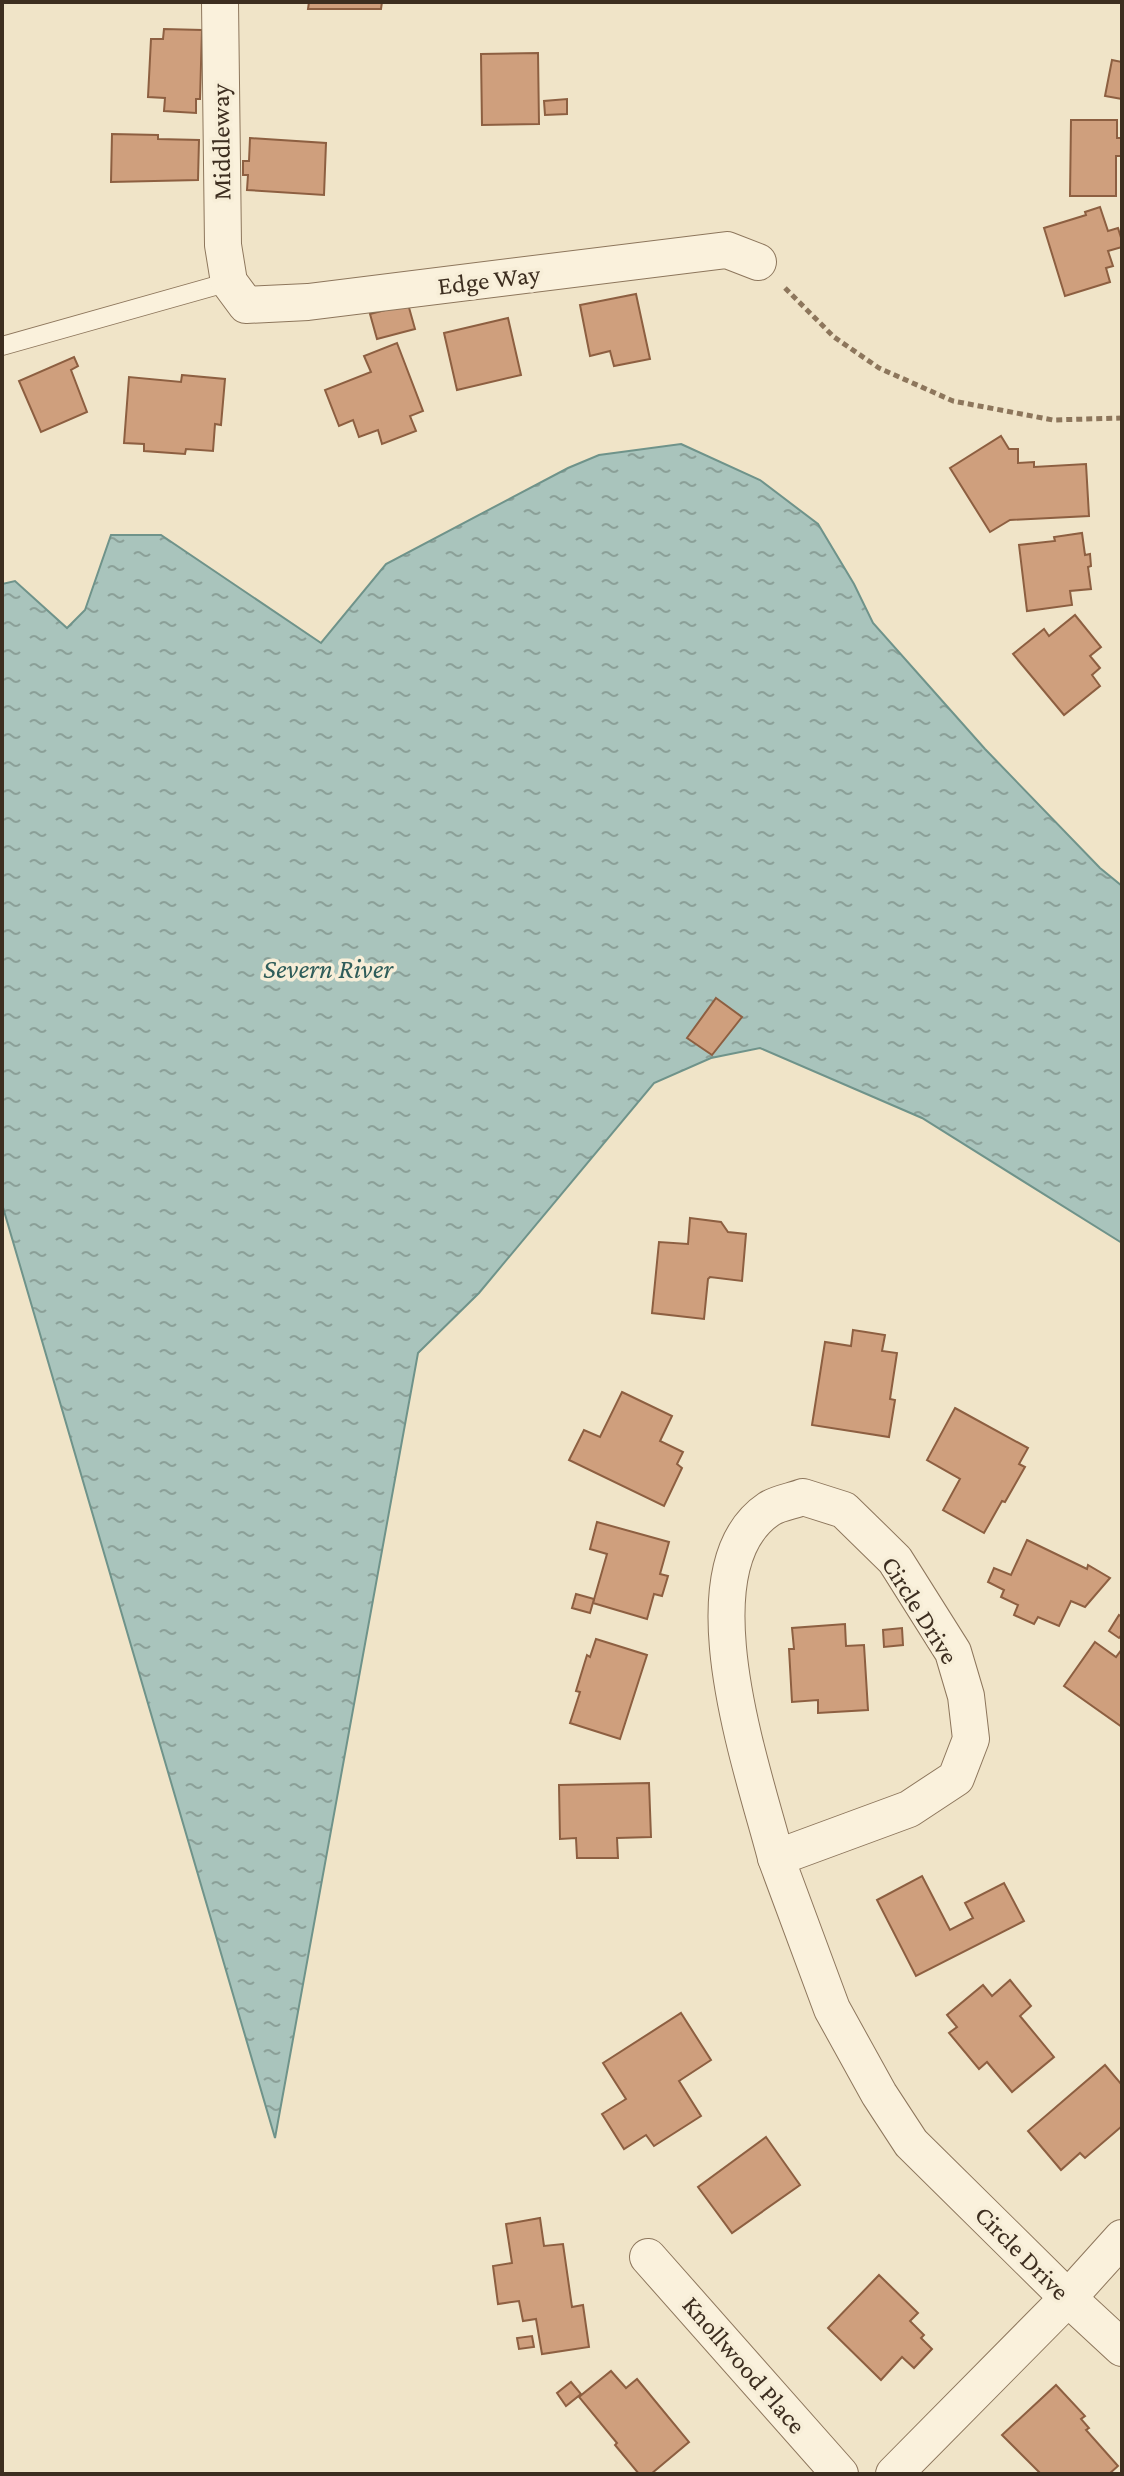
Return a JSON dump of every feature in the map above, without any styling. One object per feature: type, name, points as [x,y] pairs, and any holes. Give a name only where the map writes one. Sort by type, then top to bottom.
[{"type":"street","name":"Middleway","points":[[220,2],[223,245],[229,282]]},
{"type":"street","name":"Edge Way","points":[[229,282],[246,305],[340,298],[727,250],[758,262]]},
{"type":"street","name":"Circle Drive","points":[[776,1858],[909,1809],[956,1778],[971,1739],[966,1696],[953,1652],[895,1560],[844,1510],[803,1497],[769,1509],[744,1535],[728,1578],[726,1632],[732,1690],[776,1858],[832,2009],[879,2094],[911,2143],[1122,2348]]},
{"type":"street","points":[[894,2474],[1068,2298],[1122,2238]]},
{"type":"street","name":"Knollwood Place","points":[[648,2257],[840,2474]]},
{"type":"lane","points":[[2,346],[229,282]]},
{"type":"path","points":[[758,262],[834,337],[879,368],[953,401],[1053,420],[1122,418]]},
{"type":"water","name":"Severn River","points":[[681,444],[760,480],[818,524],[873,623],[985,749],[1100,868],[1122,886],[1122,1243],[922,1118],[760,1048],[711,1058],[654,1083],[479,1293],[418,1353],[275,2138],[2,1204],[2,584],[15,581],[67,628],[85,610],[111,535],[161,535],[321,643],[386,564],[568,468],[599,455]]},
{"type":"building","points":[[309,2],[382,2],[381,9],[308,9]]},
{"type":"building","points":[[164,29],[202,30],[200,99],[196,99],[196,113],[164,111],[165,98],[148,97],[151,39],[163,39]]},
{"type":"building","points":[[538,53],[539,124],[482,125],[481,54]]},
{"type":"building","points":[[1112,60],[1122,62],[1122,99],[1105,96]]},
{"type":"building","points":[[567,99],[567,114],[545,115],[544,101]]},
{"type":"building","points":[[1071,120],[1117,120],[1117,138],[1122,138],[1122,156],[1116,156],[1116,196],[1070,196]]},
{"type":"building","points":[[112,134],[199,140],[198,180],[111,182]]},
{"type":"building","points":[[250,138],[326,143],[324,195],[247,190],[248,175],[243,175],[243,161],[249,161]]},
{"type":"building","points":[[1100,207],[1108,231],[1118,228],[1122,241],[1122,247],[1108,251],[1113,266],[1106,268],[1110,282],[1065,296],[1044,228],[1086,215],[1085,212]]},
{"type":"building","points":[[636,294],[650,359],[614,366],[610,351],[590,356],[580,305]]},
{"type":"building","points":[[408,304],[415,329],[377,339],[370,314]]},
{"type":"building","points":[[508,318],[521,375],[457,390],[444,333]]},
{"type":"building","points":[[397,343],[423,411],[410,416],[416,431],[382,444],[378,430],[359,437],[353,420],[339,426],[325,390],[371,372],[364,356]]},
{"type":"building","points":[[74,357],[78,366],[71,370],[87,412],[41,432],[19,381]]},
{"type":"building","points":[[182,375],[225,379],[221,425],[215,424],[213,451],[186,449],[185,454],[144,451],[144,444],[124,443],[129,377],[181,382]]},
{"type":"building","points":[[1001,436],[1009,449],[1018,449],[1018,463],[1034,462],[1034,467],[1086,464],[1089,516],[1010,520],[990,532],[950,468]]},
{"type":"building","points":[[1082,533],[1085,555],[1090,554],[1091,589],[1070,591],[1072,605],[1027,611],[1019,545],[1055,541],[1054,537]]},
{"type":"building","points":[[1075,615],[1101,647],[1090,656],[1100,668],[1092,675],[1100,686],[1064,715],[1013,654],[1044,629],[1049,636]]},
{"type":"building","points":[[716,998],[742,1017],[712,1055],[687,1038]]},
{"type":"building","points":[[690,1218],[721,1222],[728,1232],[746,1234],[742,1281],[708,1279],[704,1319],[652,1313],[659,1242],[688,1244]]},
{"type":"building","points":[[853,1330],[885,1335],[882,1351],[897,1353],[890,1399],[895,1400],[889,1437],[812,1425],[825,1342],[851,1346]]},
{"type":"building","points":[[622,1392],[672,1416],[660,1441],[683,1452],[677,1464],[682,1468],[664,1506],[569,1460],[584,1430],[600,1437]]},
{"type":"building","points":[[955,1408],[1028,1448],[1019,1464],[1025,1467],[984,1533],[943,1510],[960,1479],[927,1460]]},
{"type":"building","points":[[597,1522],[669,1542],[660,1574],[668,1576],[662,1596],[654,1594],[647,1619],[593,1603],[607,1554],[590,1549]]},
{"type":"building","points":[[1027,1540],[1087,1569],[1088,1565],[1110,1578],[1085,1607],[1071,1601],[1059,1626],[1038,1617],[1034,1624],[1014,1615],[1018,1605],[1001,1597],[1004,1590],[988,1582],[994,1568],[1011,1575]]},
{"type":"building","points":[[576,1594],[594,1599],[590,1613],[572,1608]]},
{"type":"building","points":[[1119,1615],[1122,1617],[1122,1634],[1119,1638],[1109,1631]]},
{"type":"building","points":[[845,1624],[846,1646],[864,1645],[868,1710],[818,1713],[818,1700],[792,1702],[789,1649],[794,1649],[792,1628]]},
{"type":"building","points":[[902,1628],[903,1645],[884,1647],[883,1630]]},
{"type":"building","points":[[596,1639],[647,1655],[620,1739],[570,1723],[587,1655],[590,1657]]},
{"type":"building","points":[[1095,1642],[1116,1657],[1122,1649],[1122,1727],[1064,1686]]},
{"type":"building","points":[[649,1783],[651,1837],[617,1838],[618,1858],[577,1858],[576,1838],[560,1839],[559,1785]]},
{"type":"building","points":[[922,1876],[950,1930],[973,1918],[965,1903],[1004,1883],[1024,1921],[916,1976],[877,1900]]},
{"type":"building","points":[[1010,1980],[1031,2006],[1020,2016],[1054,2057],[1012,2092],[987,2062],[979,2069],[949,2033],[957,2027],[947,2015],[983,1985],[992,1996]]},
{"type":"building","points":[[681,2013],[711,2060],[679,2081],[701,2116],[654,2146],[646,2135],[624,2149],[602,2114],[626,2099],[603,2063]]},
{"type":"building","points":[[1105,2065],[1122,2085],[1122,2126],[1085,2158],[1080,2153],[1061,2170],[1028,2131]]},
{"type":"building","points":[[766,2137],[800,2185],[732,2233],[698,2187]]},
{"type":"building","points":[[540,2218],[544,2246],[563,2244],[572,2307],[583,2305],[589,2347],[542,2354],[536,2319],[523,2321],[519,2301],[498,2304],[493,2266],[512,2263],[506,2224]]},
{"type":"building","points":[[879,2275],[918,2313],[910,2321],[932,2349],[914,2368],[902,2357],[881,2380],[828,2328]]},
{"type":"building","points":[[532,2336],[534,2347],[519,2349],[517,2338]]},
{"type":"building","points":[[611,2371],[626,2388],[637,2379],[689,2442],[651,2474],[639,2474],[579,2397]]},
{"type":"building","points":[[571,2382],[581,2394],[566,2406],[557,2393]]},
{"type":"building","points":[[1056,2385],[1085,2416],[1081,2419],[1089,2428],[1086,2430],[1118,2466],[1109,2474],[1041,2474],[1002,2435]]}]
